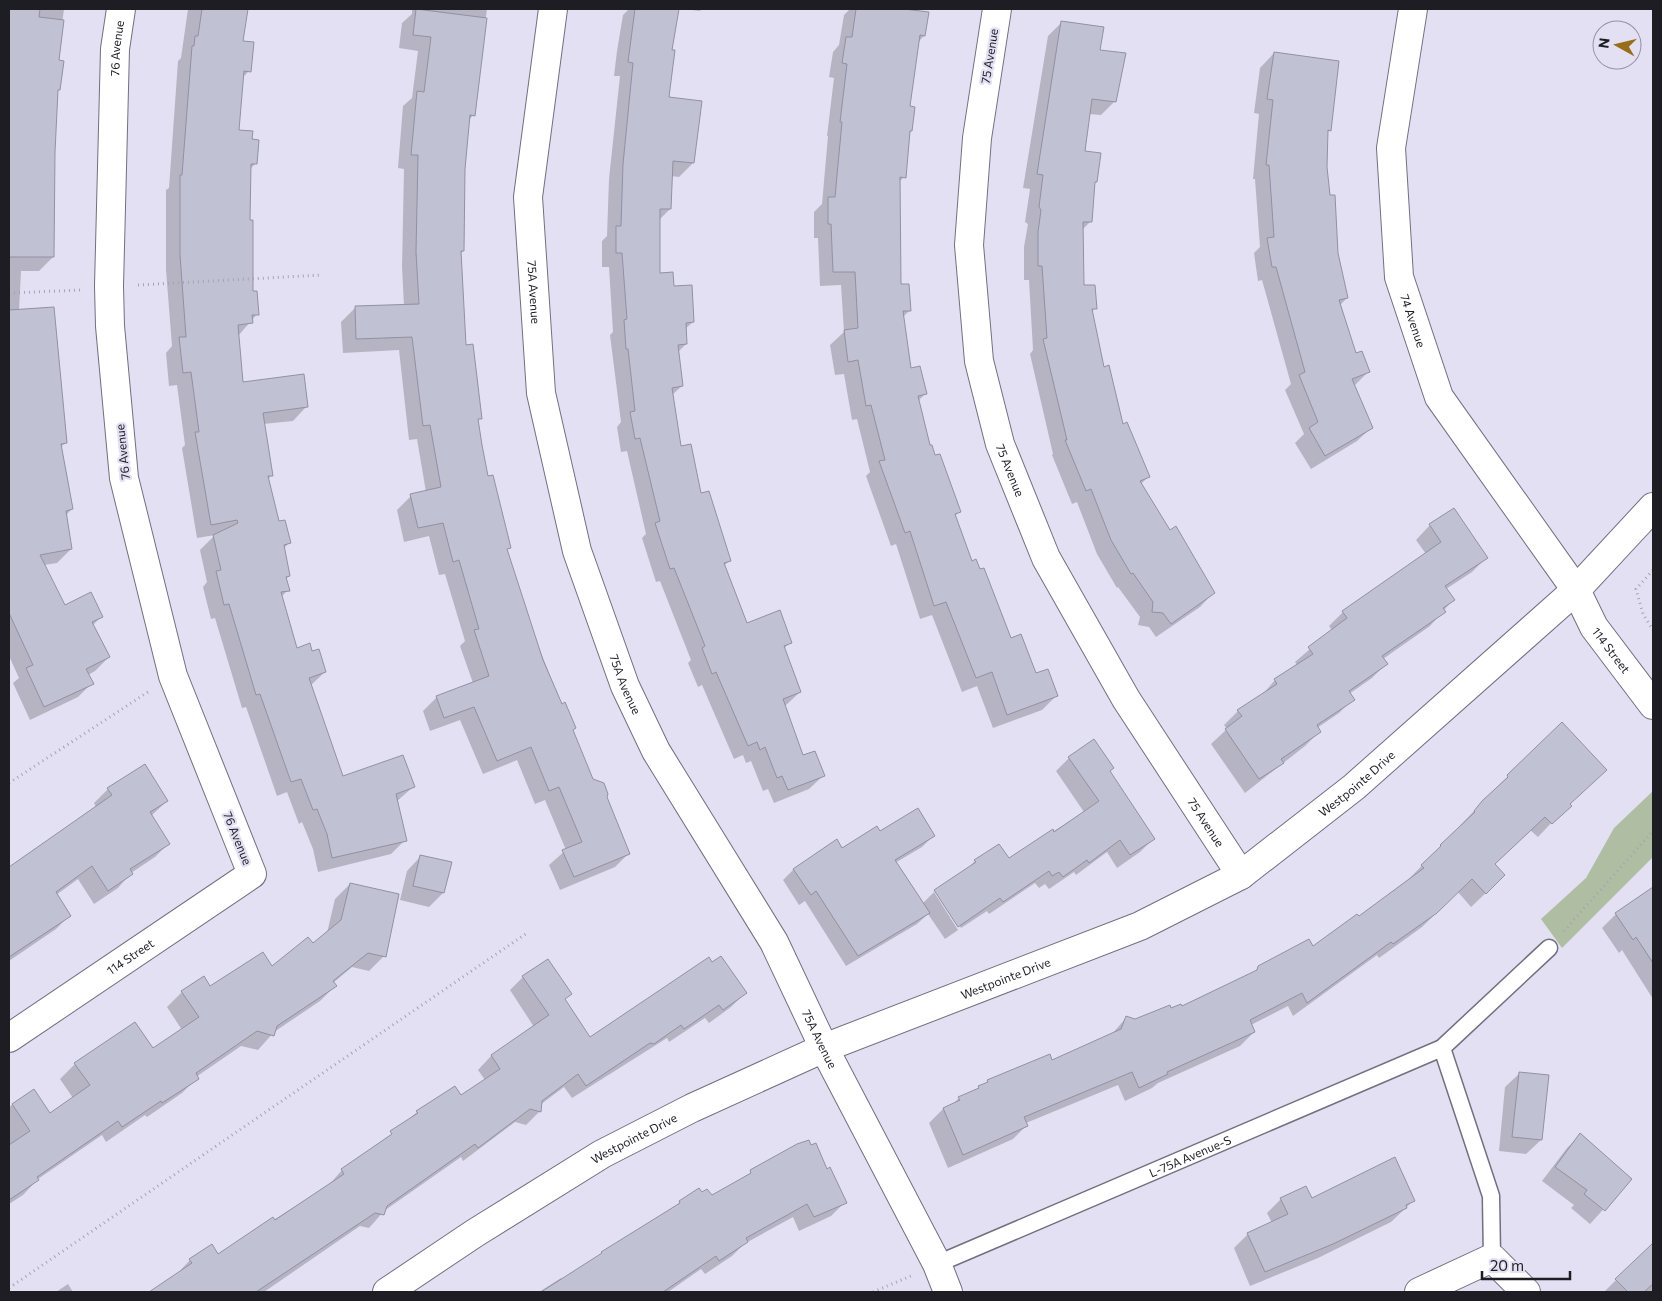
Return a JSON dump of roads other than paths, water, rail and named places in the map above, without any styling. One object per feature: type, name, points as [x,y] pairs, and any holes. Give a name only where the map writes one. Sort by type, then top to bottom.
[{"type":"street","name":"76 Avenue","points":[[121,9],[115,49],[99,288],[110,326],[124,478],[172,676],[252,874]]},
{"type":"street","name":"75A Avenue","points":[[553,9],[528,197],[541,393],[577,551],[625,686],[656,751],[774,942],[824,1048],[937,1264],[948,1292]]},
{"type":"street","name":"75 Avenue","points":[[997,9],[976,138],[969,245],[979,361],[1000,444],[1046,558],[1126,699],[1241,875]]},
{"type":"street","name":"74 Avenue","points":[[1412,9],[1391,148],[1399,277],[1439,397],[1576,590]]},
{"type":"street","name":"Westpointe Drive","points":[[387,1292],[476,1233],[602,1154],[692,1108],[824,1048],[1140,926],[1241,875],[1354,788],[1576,590],[1653,507]]},
{"type":"street","name":"114 Street","points":[[1576,590],[1594,627],[1653,705]]},
{"type":"street","name":"114 Street","points":[[9,1038],[252,874]]},
{"type":"street","points":[[1419,1292],[1492,1258],[1526,1292]]},
{"type":"lane","name":"L-75A Avenue-S","points":[[937,1264],[1442,1048],[1549,948]]},
{"type":"lane","points":[[1442,1048],[1491,1196],[1492,1258]]}]
